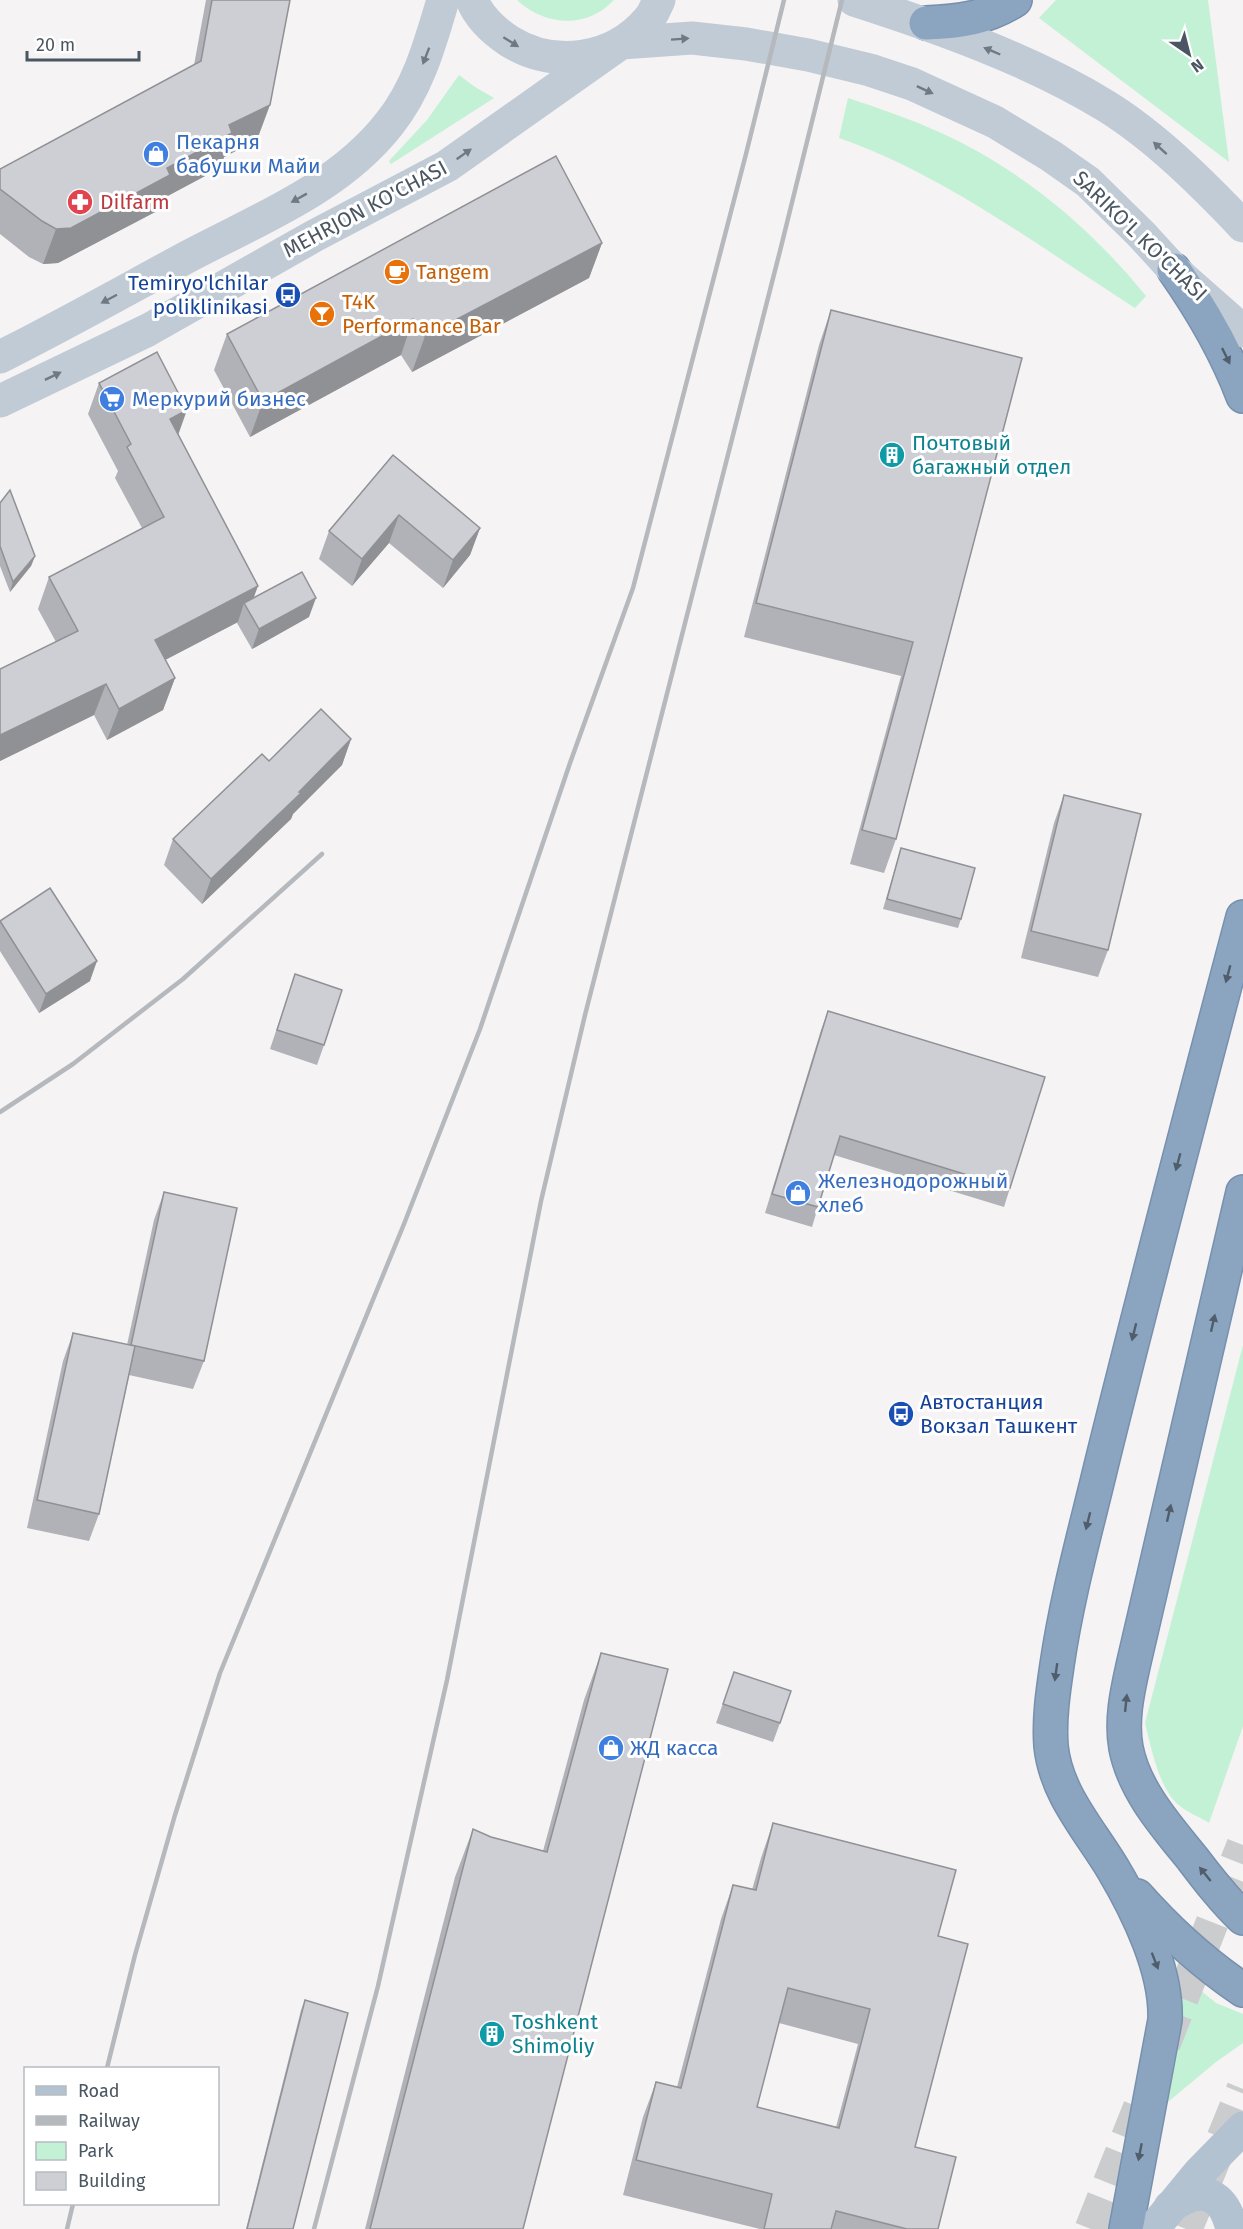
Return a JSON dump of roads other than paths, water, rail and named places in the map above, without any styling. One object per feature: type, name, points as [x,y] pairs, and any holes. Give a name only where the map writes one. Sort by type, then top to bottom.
[{"type":"highway","points":[[926,23],[970,20],[988,15],[1015,0]]},
{"type":"highway","points":[[1174,270],[1198,303],[1225,354],[1243,396]]},
{"type":"highway","points":[[1126,2229],[1165,2020],[1166,2003],[1157,1967],[1138,1918],[1114,1870],[1074,1810],[1058,1777],[1051,1747],[1051,1706],[1065,1614],[1148,1275],[1243,917]]},
{"type":"highway","points":[[1243,1192],[1133,1666],[1124,1723],[1126,1747],[1132,1769],[1144,1793],[1179,1842],[1243,1918]]},
{"type":"highway","points":[[1114,1870],[1191,1952],[1215,1972],[1243,1990]]},
{"type":"main road","name":"MEHRJON KO'CHASI","points":[[0,357],[294,201],[344,169],[390,124],[409,94],[427,57],[444,0]]},
{"type":"main road","points":[[472,0],[475,8],[496,33],[524,51],[557,59],[590,56],[621,43],[649,20],[659,0]]},
{"type":"main road","points":[[854,0],[926,23],[1037,70],[1106,106],[1140,130],[1204,187],[1243,226]]},
{"type":"main road","name":"SARIKO'L KO'CHASI","points":[[621,43],[692,38],[746,44],[808,55],[870,70],[912,84],[995,122],[1088,182],[1174,270],[1243,332]]},
{"type":"main road","name":"MEHRJON KO'CHASI","points":[[0,401],[148,330],[314,236],[447,166],[621,43]]},
{"type":"main road","points":[[1161,2218],[1199,2173],[1243,2128]]},
{"type":"main road","points":[[1161,2218],[1189,2195],[1202,2193],[1213,2196],[1224,2207],[1232,2229]]},
{"type":"tunnel","points":[[1164,2044],[1243,1845]]},
{"type":"tunnel","points":[[1186,2229],[1243,2089]]},
{"type":"tunnel","points":[[1091,2229],[1142,2101]]},
{"type":"railway","points":[[107,2067],[135,1955],[175,1815],[220,1673],[404,1224],[480,1029],[570,763],[633,588],[784,0]]},
{"type":"railway","points":[[314,2229],[378,1986],[447,1680],[541,1201],[585,1015],[842,0]]},
{"type":"railway","points":[[0,1112],[73,1064],[183,979],[322,854]]},
{"type":"railway","points":[[67,2229],[73,2205]]},
{"type":"place","name":"Пекарня бабушки Майи","points":[[156,154]]},
{"type":"place","name":"Dilfarm","points":[[80,202]]},
{"type":"place","name":"Tangem","points":[[397,272]]},
{"type":"place","name":"Temiryo'lchilar poliklinikasi","points":[[288,295]]},
{"type":"place","name":"T4K Performance Bar","points":[[322,314]]},
{"type":"place","name":"Меркурий бизнес","points":[[112,399]]},
{"type":"place","name":"Почтовый багажный отдел","points":[[892,455]]},
{"type":"place","name":"Железнодорожный хлеб","points":[[798,1193]]},
{"type":"place","name":"Автостанция Вокзал Ташкент","points":[[901,1414]]},
{"type":"place","name":"ЖД касса","points":[[611,1748]]},
{"type":"place","name":"Toshkent Shimoliy","points":[[492,2034]]}]
